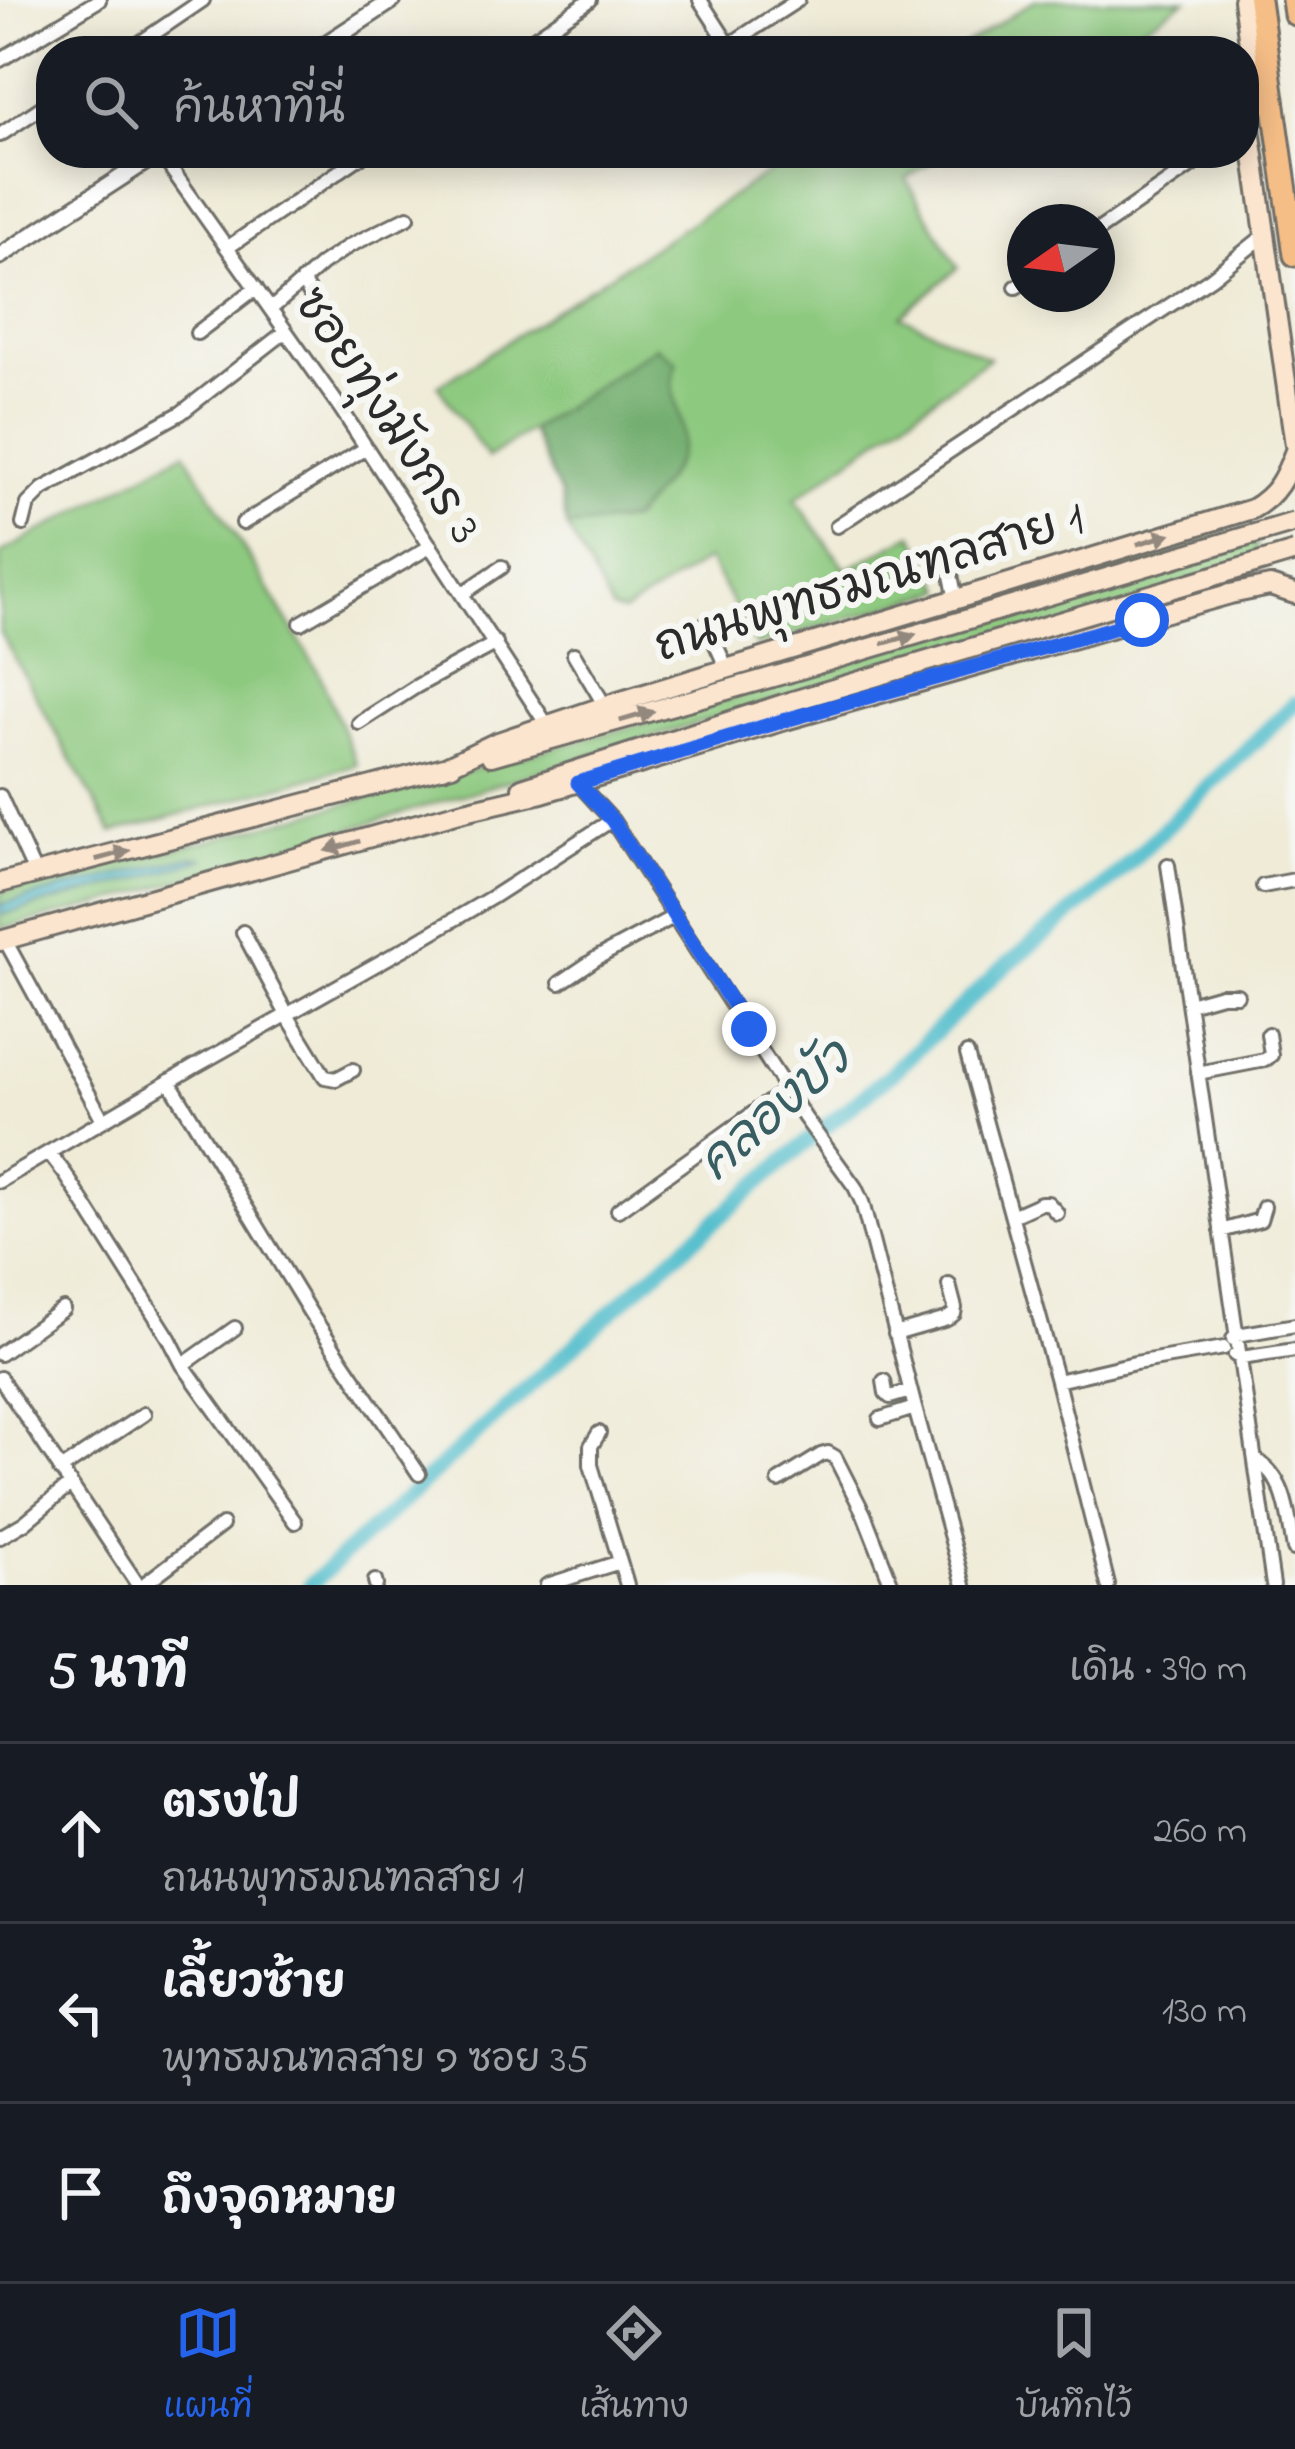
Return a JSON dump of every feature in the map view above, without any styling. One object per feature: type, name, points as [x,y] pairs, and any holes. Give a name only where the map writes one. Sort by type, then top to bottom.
[{"type":"main road","points":[[1232,0],[1237,36]]},
{"type":"main road","points":[[1243,0],[1248,36]]},
{"type":"main road","points":[[1259,0],[1295,255]]},
{"type":"main road","points":[[1272,0],[1295,164]]},
{"type":"main road","points":[[1293,0],[1295,14]]},
{"type":"main road","points":[[1259,108],[1281,308],[1295,333]]},
{"type":"main road","points":[[1254,168],[1295,448]]},
{"type":"main road","name":"ถนนพุทธมณฑลสาย 1","points":[[443,768],[495,743],[605,706],[1252,509],[1268,500],[1282,483],[1295,448]]},
{"type":"main road","points":[[1212,521],[1236,516],[1251,519],[1265,534],[1269,548],[1267,564],[1230,594]]},
{"type":"main road","name":"ถนนพุทธมณฑลสาย 1","points":[[0,883],[556,740],[1295,522]]},
{"type":"main road","name":"ถนนพุทธมณฑลสาย 1","points":[[455,813],[554,776],[793,701],[1295,552]]},
{"type":"main road","name":"ถนนพุทธมณฑลสาย 1","points":[[2,941],[455,813],[578,783],[1230,594],[1270,586],[1295,593]]},
{"type":"street","points":[[2,55],[99,0]]},
{"type":"street","points":[[150,36],[203,0]]},
{"type":"street","points":[[338,36],[393,0]]},
{"type":"street","points":[[537,36],[590,0]]},
{"type":"street","points":[[700,0],[723,36]]},
{"type":"street","points":[[743,36],[798,0]]},
{"type":"street","points":[[0,134],[36,111]]},
{"type":"street","points":[[0,256],[136,168]]},
{"type":"street","name":"ซอยทุ่งมังกร 3","points":[[170,168],[366,448],[547,725]]},
{"type":"street","points":[[227,248],[344,168]]},
{"type":"street","points":[[1115,219],[1188,168]]},
{"type":"street","points":[[271,309],[322,264],[408,217]]},
{"type":"street","points":[[837,526],[1211,278],[1265,235]]},
{"type":"street","points":[[302,281],[331,328]]},
{"type":"street","points":[[197,333],[256,289]]},
{"type":"street","points":[[23,524],[28,504],[43,489],[181,413],[285,332]]},
{"type":"street","points":[[244,523],[366,448]]},
{"type":"street","points":[[301,622],[431,546]]},
{"type":"street","points":[[948,560],[956,600]]},
{"type":"street","points":[[462,594],[502,567]]},
{"type":"street","points":[[706,623],[727,669]]},
{"type":"street","points":[[359,723],[496,643]]},
{"type":"street","points":[[574,654],[605,706]]},
{"type":"street","points":[[578,783],[612,820],[805,1118],[855,1186],[964,1585]]},
{"type":"street","points":[[0,796],[36,875]]},
{"type":"street","points":[[0,1181],[494,896],[612,820]]},
{"type":"street","points":[[1168,866],[1273,1585]]},
{"type":"street","points":[[1263,886],[1295,880]]},
{"type":"street","points":[[560,983],[675,916]]},
{"type":"street","points":[[243,932],[325,1077],[336,1079],[353,1070]]},
{"type":"street","points":[[2,941],[103,1120]]},
{"type":"street","points":[[1189,1004],[1221,994],[1237,995]]},
{"type":"street","points":[[1198,1073],[1265,1060],[1271,1055],[1268,1034]]},
{"type":"street","points":[[967,1054],[1058,1381],[1108,1585]]},
{"type":"street","points":[[169,1082],[311,1314],[419,1474]]},
{"type":"street","points":[[618,1210],[788,1089]]},
{"type":"street","points":[[50,1154],[183,1365],[296,1522]]},
{"type":"street","points":[[1012,1216],[1041,1203],[1048,1203],[1057,1213]]},
{"type":"street","points":[[1221,1231],[1260,1220],[1264,1207]]},
{"type":"street","points":[[895,1334],[954,1314],[949,1285]]},
{"type":"street","points":[[0,1354],[63,1309]]},
{"type":"street","points":[[1058,1381],[1224,1348],[1237,1335],[1295,1325]]},
{"type":"street","points":[[183,1365],[235,1328]]},
{"type":"street","points":[[1224,1348],[1240,1358],[1295,1350]]},
{"type":"street","points":[[884,1381],[890,1397],[910,1391]]},
{"type":"street","points":[[2,1386],[140,1585],[222,1525]]},
{"type":"street","points":[[880,1419],[915,1408]]},
{"type":"street","points":[[60,1470],[144,1414]]},
{"type":"street","points":[[599,1433],[591,1446],[591,1465],[627,1585]]},
{"type":"street","points":[[779,1481],[820,1455],[835,1456],[892,1585]]},
{"type":"street","points":[[1255,1459],[1276,1478],[1285,1497],[1294,1550]]},
{"type":"street","points":[[0,1537],[70,1485]]},
{"type":"street","points":[[547,1585],[620,1562]]},
{"type":"green space","points":[[1035,0],[1186,0],[1130,36],[979,36]]},
{"type":"green space","points":[[776,168],[922,168],[906,179],[958,268],[901,316],[989,358],[795,499],[846,570],[913,534],[944,590],[756,646],[708,559],[623,613],[612,610],[567,527],[632,520],[683,435],[656,347],[488,458],[438,386]]},
{"type":"green space","points":[[656,346],[677,362],[673,388],[682,441],[674,466],[632,520],[567,527],[561,495],[531,430]]},
{"type":"green space","points":[[185,452],[319,673],[357,765],[112,833],[0,632],[0,554]]},
{"type":"green space","points":[[1247,527],[1257,544],[1254,571],[1240,580],[951,662],[782,698],[103,904],[0,929],[0,915],[200,859],[191,857],[0,905],[0,893],[667,717],[781,683],[949,616]]},
{"type":"water","points":[[191,857],[204,858],[0,915],[0,905]]},
{"type":"waterway","name":"คลองบัว","points":[[310,1585],[631,1294],[893,1072],[998,972],[1107,884],[1295,703]]},
{"type":"route","points":[[749,1029],[612,820],[578,783],[1142,620]]}]
